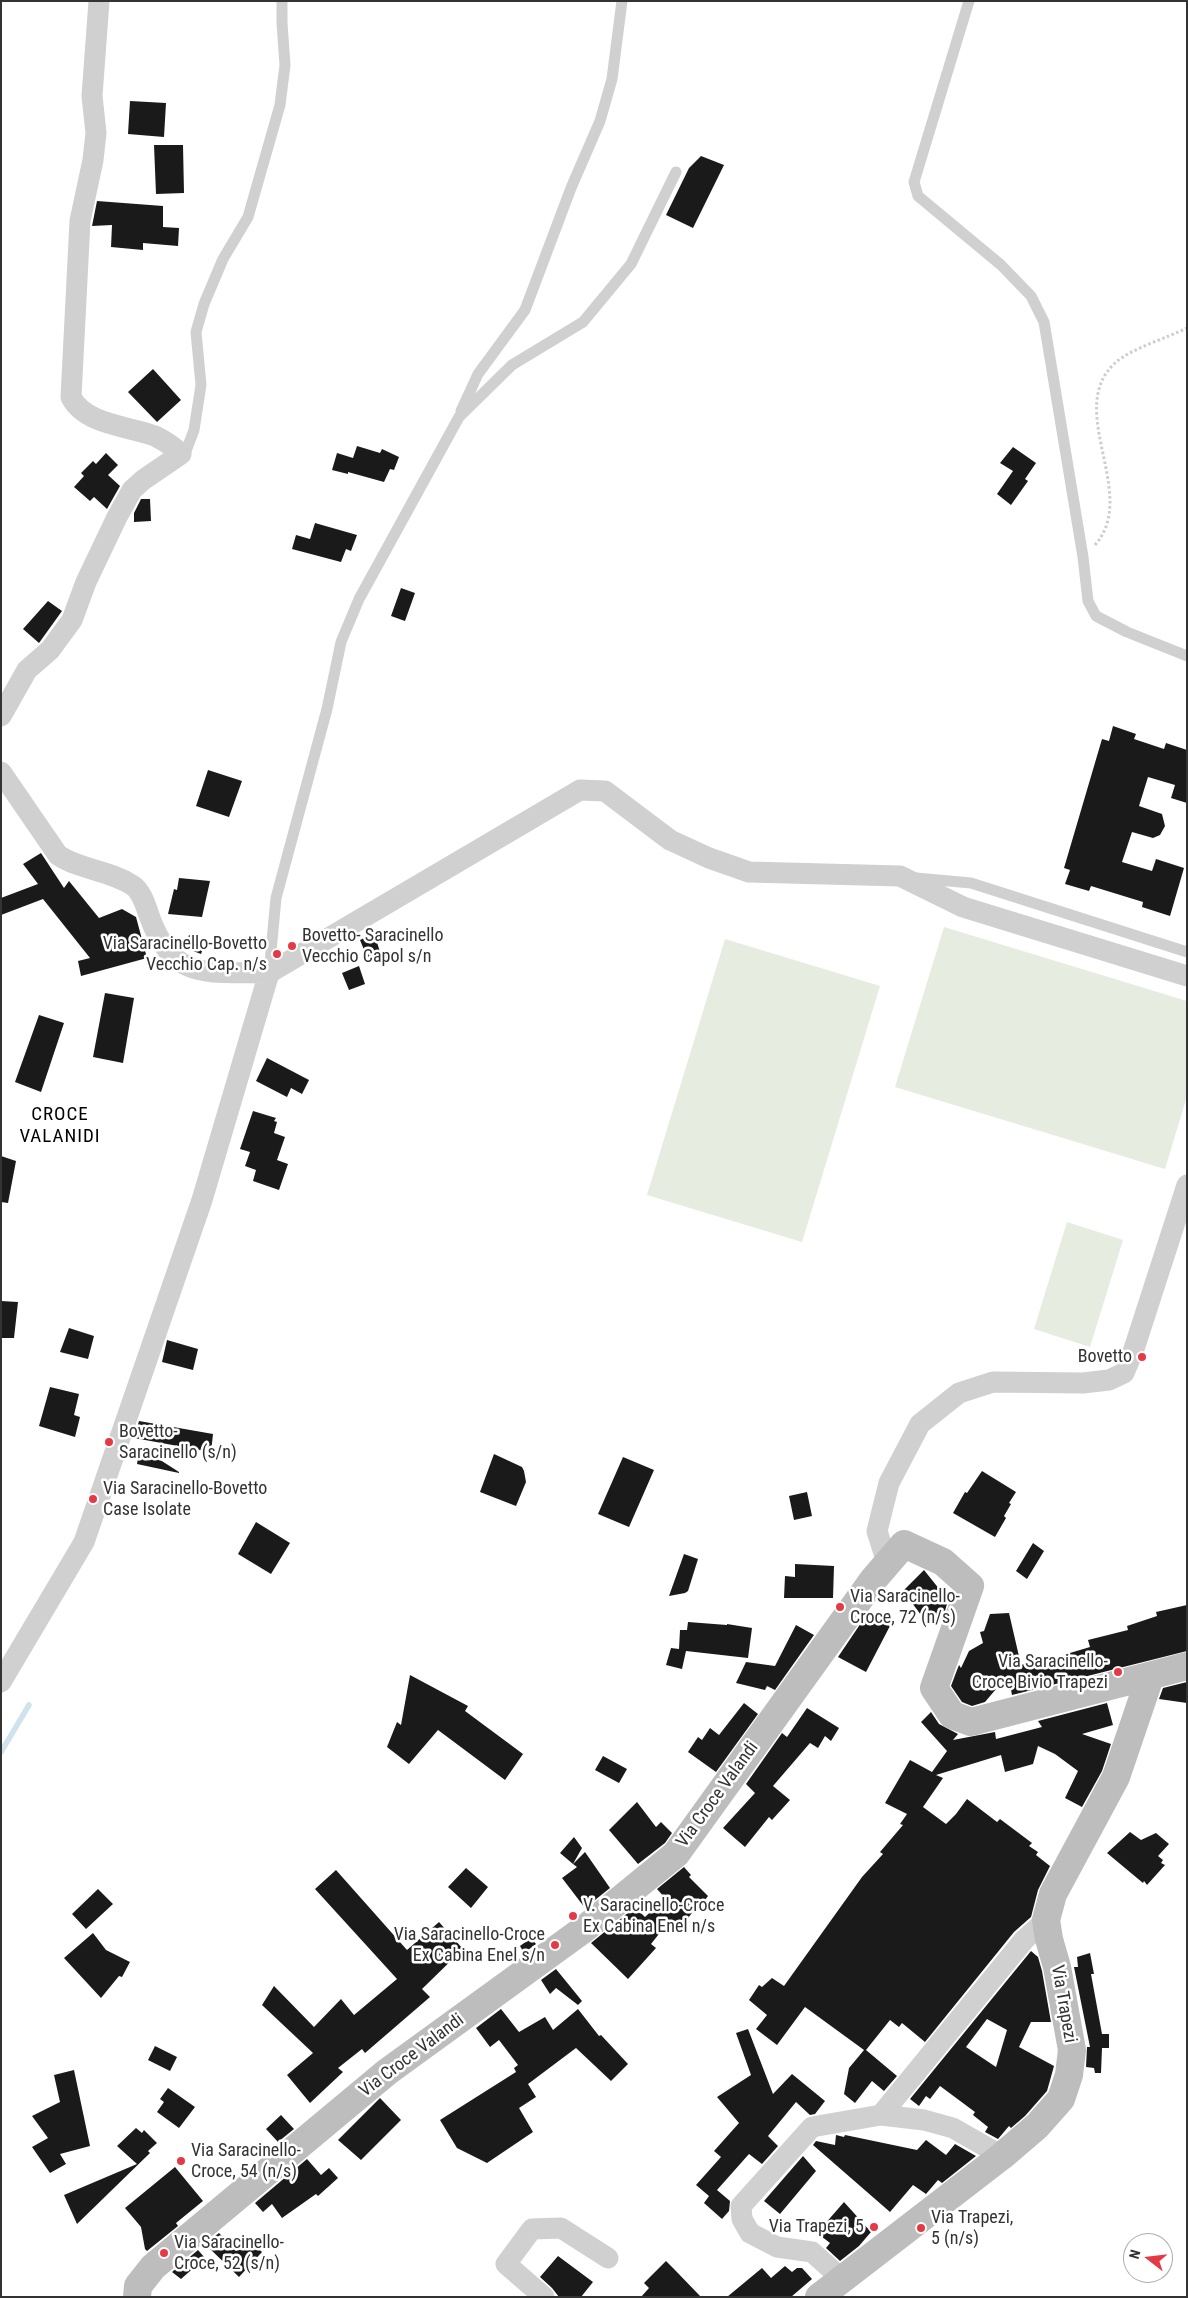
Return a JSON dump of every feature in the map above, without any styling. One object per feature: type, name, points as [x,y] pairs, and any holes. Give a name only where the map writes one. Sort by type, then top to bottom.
[{"type":"street","points":[[1,716],[27,670],[50,650],[72,620],[86,582],[132,490],[143,480],[181,454],[170,444],[156,437],[91,416],[74,404],[71,397],[80,221],[93,160],[96,133],[92,96],[99,1]]},
{"type":"street","points":[[1,772],[58,855],[70,864],[100,872],[133,885],[142,896],[162,946],[176,961],[202,971],[269,973],[580,790],[605,791],[670,840],[709,858],[749,872],[900,876],[962,907],[1187,976]]},
{"type":"street","points":[[1,1682],[84,1542],[202,1200],[269,973]]},
{"type":"street","points":[[887,1563],[877,1531],[889,1483],[920,1424],[959,1393],[994,1382],[1083,1383],[1109,1380],[1124,1373],[1134,1349],[1187,1185]]},
{"type":"street","name":"Via Croce Valandi","points":[[137,2297],[138,2286],[153,2267],[380,2079],[584,1930],[676,1854],[873,1580],[904,1544],[943,1562],[970,1586],[934,1688],[952,1715],[971,1722],[1187,1666]]},
{"type":"street","name":"Via Trapezi","points":[[819,2297],[841,2278],[1002,2156],[1036,2126],[1061,2099],[1068,2075],[1072,2050],[1057,1967],[1046,1920],[1054,1894],[1116,1776],[1150,1677]]},
{"type":"street","points":[[881,2115],[1024,1940],[1046,1920]]},
{"type":"street","points":[[841,2278],[812,2252],[777,2247],[750,2233],[742,2219],[741,2206],[812,2127],[881,2115],[924,2120],[953,2128],[1002,2156]]},
{"type":"street","points":[[544,2297],[506,2264],[532,2229],[561,2228],[608,2258]]},
{"type":"lane","points":[[181,454],[186,451],[194,430],[201,385],[196,332],[204,304],[223,259],[248,217],[280,105],[285,65],[282,1]]},
{"type":"lane","points":[[269,973],[276,898],[327,709],[340,642],[359,599],[459,417],[478,374],[526,310],[571,188],[600,121],[612,79],[622,1]]},
{"type":"lane","points":[[969,1],[914,182],[918,196],[1002,265],[1031,296],[1044,322],[1083,557],[1088,601],[1096,616],[1126,632],[1187,656]]},
{"type":"lane","points":[[459,417],[512,365],[583,322],[631,264],[676,172]]},
{"type":"lane","points":[[900,876],[971,884],[1187,952]]},
{"type":"path","points":[[1083,557],[1098,540],[1108,516],[1109,492],[1096,404],[1102,377],[1116,362],[1187,328]]},
{"type":"shaded area","points":[[944,927],[1187,1001],[1187,1096],[1165,1169],[895,1087]]},
{"type":"shaded area","points":[[725,939],[880,986],[802,1242],[647,1195]]},
{"type":"shaded area","points":[[1067,1222],[1123,1240],[1090,1347],[1034,1329]]},
{"type":"building","points":[[130,101],[166,103],[164,137],[128,134]]},
{"type":"building","points":[[154,145],[183,145],[184,193],[156,194]]},
{"type":"building","points":[[701,156],[724,165],[693,228],[666,215],[689,168]]},
{"type":"building","points":[[97,201],[163,206],[163,227],[179,228],[178,246],[143,243],[143,250],[111,247],[112,225],[92,226]]},
{"type":"building","points":[[153,369],[181,400],[157,422],[128,392]]},
{"type":"building","points":[[357,446],[380,453],[382,449],[399,457],[394,470],[390,469],[384,482],[348,472],[348,474],[332,470],[337,453],[353,458]]},
{"type":"building","points":[[1013,447],[1036,463],[1025,479],[1028,481],[1011,505],[997,494],[1013,471],[1000,463]]},
{"type":"building","points":[[106,453],[118,465],[108,475],[120,486],[107,509],[94,497],[90,501],[74,487],[84,476],[81,473],[93,461],[96,464]]},
{"type":"building","points":[[141,499],[150,499],[151,521],[134,522],[134,513]]},
{"type":"building","points":[[315,523],[357,535],[351,551],[346,549],[341,562],[292,549],[296,535],[310,539]]},
{"type":"building","points":[[401,588],[415,593],[405,621],[391,616]]},
{"type":"building","points":[[48,601],[62,611],[39,643],[23,629]]},
{"type":"building","points":[[1113,726],[1136,734],[1134,739],[1164,749],[1166,743],[1187,750],[1187,803],[1171,798],[1175,785],[1148,777],[1139,806],[1162,814],[1165,826],[1160,835],[1153,838],[1132,832],[1122,862],[1152,871],[1156,859],[1184,868],[1170,916],[1142,907],[1143,902],[1091,886],[1089,891],[1065,884],[1070,870],[1064,868],[1102,739],[1109,741]]},
{"type":"building","points":[[208,770],[242,781],[229,817],[196,806]]},
{"type":"building","points":[[41,853],[64,888],[69,881],[99,918],[122,909],[136,917],[147,958],[81,976],[78,961],[90,958],[43,899],[1,915],[1,898],[38,884],[23,864]]},
{"type":"building","points":[[179,878],[210,881],[202,917],[168,914],[174,889],[177,890]]},
{"type":"building","points":[[374,933],[382,958],[369,962],[360,940]]},
{"type":"building","points":[[189,935],[206,941],[201,954],[185,948]]},
{"type":"building","points":[[359,966],[365,984],[349,990],[342,973]]},
{"type":"building","points":[[105,993],[134,998],[123,1063],[93,1057]]},
{"type":"building","points":[[39,1015],[64,1023],[41,1092],[15,1082]]},
{"type":"building","points":[[267,1058],[309,1080],[302,1094],[291,1088],[287,1097],[256,1081]]},
{"type":"building","points":[[253,1111],[276,1118],[274,1121],[277,1122],[274,1133],[285,1137],[277,1160],[288,1164],[279,1190],[253,1181],[256,1170],[245,1166],[250,1152],[240,1149]]},
{"type":"building","points":[[1,1156],[16,1161],[8,1203],[1,1202]]},
{"type":"building","points":[[1,1301],[18,1302],[14,1338],[1,1338]]},
{"type":"building","points":[[69,1328],[94,1336],[88,1359],[60,1352]]},
{"type":"building","points":[[167,1340],[198,1349],[193,1370],[162,1362]]},
{"type":"building","points":[[50,1387],[79,1394],[74,1415],[80,1417],[75,1437],[39,1426]]},
{"type":"building","points":[[139,1421],[213,1434],[211,1452],[134,1438]]},
{"type":"building","points":[[140,1447],[179,1472],[179,1473],[137,1464]]},
{"type":"building","points":[[494,1454],[522,1467],[524,1471],[526,1482],[516,1506],[480,1492]]},
{"type":"building","points":[[623,1457],[654,1470],[629,1527],[598,1514]]},
{"type":"building","points":[[982,1471],[1016,1492],[1004,1516],[1006,1518],[995,1537],[953,1513],[965,1492],[967,1493]]},
{"type":"building","points":[[807,1492],[812,1516],[794,1520],[789,1496]]},
{"type":"building","points":[[256,1522],[290,1543],[271,1574],[238,1554]]},
{"type":"building","points":[[1033,1543],[1044,1551],[1027,1579],[1016,1571]]},
{"type":"building","points":[[684,1554],[698,1559],[688,1591],[669,1596]]},
{"type":"building","points":[[795,1564],[834,1566],[833,1598],[784,1598],[785,1576],[795,1577]]},
{"type":"building","points":[[924,1570],[948,1600],[945,1611],[927,1623],[903,1591]]},
{"type":"building","points":[[1187,1605],[1187,1651],[1012,1695],[1008,1675],[985,1702],[972,1706],[962,1702],[951,1686],[959,1665],[961,1668],[969,1651],[983,1643],[980,1632],[984,1631],[990,1614],[1009,1613],[1021,1665],[1049,1656],[1050,1659],[1090,1647],[1088,1640],[1128,1630],[1127,1626],[1157,1616],[1156,1612]]},
{"type":"building","points":[[871,1614],[891,1624],[866,1672],[838,1657],[863,1620],[867,1623]]},
{"type":"building","points":[[688,1622],[727,1624],[752,1628],[748,1658],[686,1651],[682,1669],[666,1665],[671,1648],[679,1649],[680,1630],[687,1630]]},
{"type":"building","points":[[796,1625],[814,1635],[775,1690],[767,1686],[765,1690],[736,1683],[746,1662],[775,1666]]},
{"type":"building","points":[[410,1675],[468,1706],[465,1711],[523,1754],[505,1780],[438,1730],[409,1764],[387,1747],[397,1722],[401,1725]]},
{"type":"building","points":[[1187,1682],[1187,1703],[1159,1699],[1163,1688]]},
{"type":"building","points":[[744,1703],[758,1714],[716,1772],[688,1752],[698,1737],[702,1740],[710,1728],[719,1735]]},
{"type":"building","points":[[1107,1703],[1113,1725],[1082,1734],[1111,1744],[1102,1771],[1082,1807],[1065,1798],[1078,1771],[1055,1754],[1038,1746],[1033,1764],[1005,1772],[1001,1755],[936,1775],[943,1778],[923,1807],[946,1824],[967,1799],[997,1822],[1000,1819],[1032,1843],[1029,1846],[1038,1852],[1036,1855],[1050,1866],[1038,1890],[1031,1917],[1014,1932],[925,2042],[902,2023],[899,2027],[890,2020],[866,2050],[897,2076],[884,2091],[872,2081],[855,2103],[844,2094],[849,2068],[864,2050],[805,2007],[777,2045],[756,2029],[767,2015],[749,2000],[759,1985],[762,1987],[772,1978],[784,1986],[862,1877],[883,1854],[880,1852],[903,1825],[900,1824],[907,1814],[885,1803],[910,1760],[932,1772],[947,1751],[921,1722],[931,1712],[939,1724],[958,1734],[953,1740],[995,1732],[996,1739],[1042,1727],[1038,1721]]},
{"type":"building","points":[[807,1708],[839,1728],[831,1741],[825,1736],[818,1748],[810,1743],[773,1786],[790,1800],[772,1820],[769,1817],[745,1847],[723,1828],[755,1793],[746,1784],[782,1733],[787,1737]]},
{"type":"building","points":[[603,1756],[627,1769],[619,1783],[595,1770]]},
{"type":"building","points":[[637,1802],[656,1827],[661,1822],[672,1833],[665,1843],[638,1864],[609,1830]]},
{"type":"building","points":[[1130,1832],[1141,1840],[1156,1833],[1169,1844],[1158,1856],[1163,1860],[1161,1863],[1165,1865],[1147,1885],[1107,1853]]},
{"type":"building","points":[[574,1837],[582,1848],[573,1864],[560,1853]]},
{"type":"building","points":[[585,1852],[610,1888],[585,1908],[562,1878],[577,1867],[573,1864]]},
{"type":"building","points":[[684,1867],[691,1875],[689,1877],[708,1896],[699,1908],[697,1906],[680,1929],[670,1920],[651,1944],[656,1948],[628,1979],[591,1943],[635,1907],[645,1917],[665,1898],[657,1889]]},
{"type":"building","points":[[466,1868],[488,1887],[471,1908],[448,1887]]},
{"type":"building","points":[[336,1870],[407,1950],[439,1922],[463,1949],[422,1989],[430,1997],[365,2053],[362,2049],[338,2068],[343,2072],[310,2103],[287,2075],[313,2053],[262,2005],[274,1986],[314,2027],[341,1999],[354,2015],[397,1979],[315,1889]]},
{"type":"building","points":[[98,1889],[113,1904],[86,1929],[72,1914]]},
{"type":"building","points":[[93,1933],[106,1950],[130,1962],[122,1977],[119,1976],[101,1998],[64,1958]]},
{"type":"building","points":[[531,1938],[536,1944],[524,1953],[520,1946]]},
{"type":"building","points":[[1031,1951],[1038,1957],[1051,2022],[1031,2022],[1019,2047],[1054,2066],[1047,2091],[1025,2116],[1011,2128],[1009,2126],[998,2139],[985,2132],[988,2127],[973,2115],[975,2112],[940,2086],[930,2099],[926,2096],[919,2106],[910,2099]],"holes":[[[987,2019],[1007,2030],[996,2067],[966,2047]]]},
{"type":"building","points":[[1090,1953],[1094,1974],[1091,1974],[1102,2034],[1109,2034],[1109,2048],[1102,2048],[1101,2073],[1095,2073],[1094,2068],[1086,2067],[1087,2047],[1090,2047],[1074,1967],[1078,1967],[1077,1957]]},
{"type":"building","points":[[556,1969],[582,2001],[578,2005],[556,1988],[550,1994],[541,1980]]},
{"type":"building","points":[[501,2009],[519,2032],[545,2017],[553,2030],[578,2009],[599,2036],[601,2035],[628,2064],[611,2081],[576,2048],[528,2084],[536,2097],[519,2108],[533,2132],[487,2163],[457,2148],[440,2120],[516,2072],[514,2068],[518,2065],[499,2040],[490,2047],[476,2028]]},
{"type":"building","points":[[748,2029],[773,2094],[792,2074],[825,2101],[815,2114],[810,2115],[796,2102],[768,2136],[778,2146],[762,2164],[749,2154],[717,2190],[730,2201],[729,2211],[722,2219],[704,2203],[709,2196],[696,2185],[721,2157],[714,2151],[739,2123],[717,2097],[751,2075],[736,2033]]},
{"type":"building","points":[[155,2046],[177,2057],[170,2071],[148,2060]]},
{"type":"building","points":[[74,2070],[90,2146],[60,2154],[66,2164],[50,2173],[32,2147],[48,2138],[32,2116],[60,2102],[54,2075]]},
{"type":"building","points":[[168,2088],[195,2107],[179,2128],[157,2112],[164,2102],[160,2099]]},
{"type":"building","points":[[380,2098],[401,2120],[361,2160],[338,2140]]},
{"type":"building","points":[[281,2115],[294,2129],[278,2142],[266,2129]]},
{"type":"building","points":[[136,2128],[142,2133],[144,2130],[157,2143],[148,2151],[150,2153],[77,2224],[64,2195],[137,2164],[117,2146]]},
{"type":"building","points":[[836,2135],[844,2137],[845,2135],[917,2150],[926,2140],[946,2155],[955,2144],[976,2156],[942,2183],[938,2180],[926,2194],[913,2185],[890,2212],[813,2145],[816,2141],[835,2145]]},
{"type":"building","points":[[803,2156],[816,2171],[780,2214],[764,2201]]},
{"type":"building","points":[[307,2159],[321,2175],[329,2168],[338,2178],[318,2196],[316,2194],[282,2218],[272,2204],[263,2212],[255,2203]]},
{"type":"building","points":[[175,2167],[203,2201],[176,2223],[178,2226],[147,2251],[141,2227],[125,2208]]},
{"type":"building","points":[[844,2202],[871,2232],[859,2246],[840,2261],[826,2248],[830,2243],[817,2233]]},
{"type":"building","points":[[219,2233],[236,2251],[249,2239],[262,2252],[239,2277],[205,2244]]},
{"type":"building","points":[[198,2250],[205,2258],[181,2279],[172,2272]]},
{"type":"building","points":[[558,2256],[593,2282],[581,2297],[559,2297],[540,2277]]},
{"type":"building","points":[[666,2261],[701,2297],[641,2297],[649,2288],[644,2283]]},
{"type":"building","points":[[785,2266],[792,2272],[797,2268],[802,2268],[812,2279],[791,2297],[727,2297],[762,2268],[771,2278]]},
{"type":"waterway","points":[[1,1752],[29,1705]]},
{"type":"place","name":"Bovetto- Saracinello Vecchio Capol s/n","points":[[292,946]]},
{"type":"place","name":"Via Saracinello-Bovetto Vecchio Cap. n/s","points":[[277,954]]},
{"type":"place","name":"Bovetto","points":[[1142,1357]]},
{"type":"place","name":"Bovetto- Saracinello (s/n)","points":[[109,1442]]},
{"type":"place","name":"Via Saracinello-Bovetto Case Isolate","points":[[93,1499]]},
{"type":"place","name":"Via Saracinello- Croce, 72 (n/s)","points":[[840,1607]]},
{"type":"place","name":"Via Saracinello- Croce Bivio Trapezi","points":[[1118,1672]]},
{"type":"place","name":"V. Saracinello-Croce Ex Cabina Enel n/s","points":[[573,1916]]},
{"type":"place","name":"Via Saracinello-Croce Ex Cabina Enel s/n","points":[[555,1945]]},
{"type":"place","name":"Via Saracinello- Croce, 54 (n/s)","points":[[181,2161]]},
{"type":"place","name":"Via Trapezi, 5","points":[[874,2227]]},
{"type":"place","name":"Via Trapezi, 5 (n/s)","points":[[921,2228]]},
{"type":"place","name":"Via Saracinello- Croce, 52 (s/n)","points":[[164,2253]]},
{"type":"district","name":"CROCE VALANIDI","points":[[60,1126]]}]
